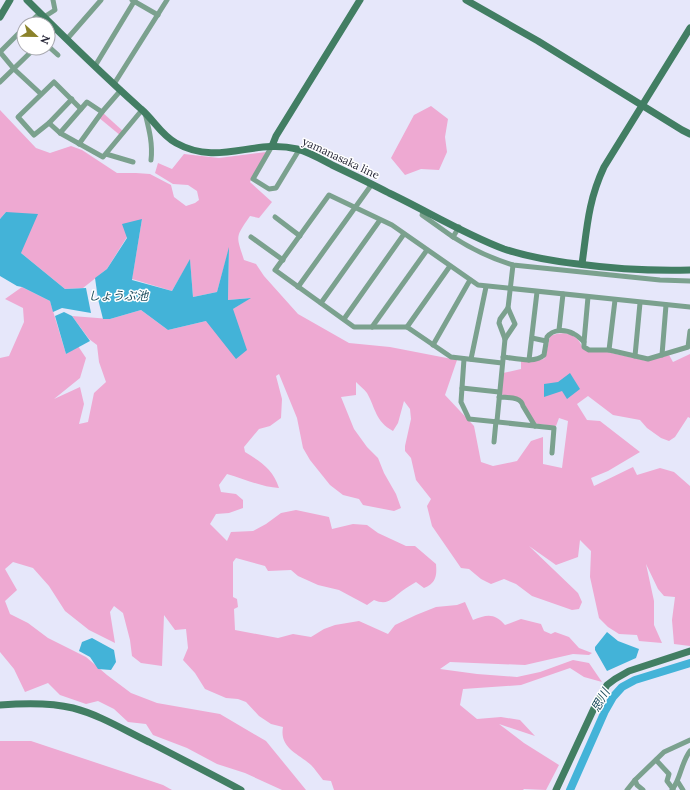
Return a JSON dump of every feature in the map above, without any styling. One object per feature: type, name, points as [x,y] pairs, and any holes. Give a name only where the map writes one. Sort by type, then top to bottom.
[{"type":"street","points":[[0,16],[10,0]]},
{"type":"street","name":"yamanasaka line","points":[[27,0],[42,15]]},
{"type":"street","points":[[42,15],[54,10],[53,0]]},
{"type":"street","points":[[67,39],[101,0]]},
{"type":"street","points":[[94,66],[134,0],[158,15]]},
{"type":"street","points":[[114,84],[167,0]]},
{"type":"street","points":[[299,150],[276,188],[269,189],[253,179],[276,136],[360,0]]},
{"type":"street","points":[[466,0],[538,41],[690,134]]},
{"type":"street","points":[[582,264],[589,208],[595,186],[604,167],[690,28]]},
{"type":"street","name":"yamanasaka line","points":[[56,29],[144,111],[165,136],[182,146],[201,152],[223,153],[272,146],[299,150],[372,184],[493,244],[526,255],[582,264],[640,270],[690,270]]},
{"type":"street","points":[[16,36],[0,52],[14,69],[41,94]]},
{"type":"street","points":[[0,82],[27,56]]},
{"type":"street","points":[[72,99],[49,123],[34,135],[18,117],[54,82],[72,99],[81,109]]},
{"type":"street","points":[[78,144],[121,90]]},
{"type":"street","points":[[60,133],[87,102],[102,112]]},
{"type":"street","points":[[49,123],[60,133],[103,157],[144,111]]},
{"type":"street","points":[[144,111],[150,133],[152,151],[151,160]]},
{"type":"street","points":[[106,154],[133,162]]},
{"type":"street","points":[[298,287],[372,184]]},
{"type":"street","points":[[502,363],[451,357],[407,327],[354,327],[275,270],[329,195],[392,225],[478,285],[690,307]]},
{"type":"street","points":[[424,210],[422,215],[453,237],[480,254],[497,260],[513,264],[660,280],[690,281]]},
{"type":"street","points":[[275,217],[300,236]]},
{"type":"street","points":[[321,303],[380,220]]},
{"type":"street","points":[[453,237],[459,227]]},
{"type":"street","points":[[344,319],[404,234]]},
{"type":"street","points":[[251,237],[283,260]]},
{"type":"street","points":[[372,327],[427,250]]},
{"type":"street","points":[[505,339],[515,324],[508,308],[513,264]]},
{"type":"street","points":[[407,327],[450,266]]},
{"type":"street","points":[[433,345],[470,280]]},
{"type":"street","points":[[471,359],[486,286]]},
{"type":"street","points":[[529,360],[537,292]]},
{"type":"street","points":[[559,330],[563,294]]},
{"type":"street","points":[[588,297],[584,347],[589,350],[609,350],[648,359],[688,348],[690,331]]},
{"type":"street","points":[[609,350],[615,300]]},
{"type":"street","points":[[635,356],[640,303]]},
{"type":"street","points":[[662,355],[666,305]]},
{"type":"street","points":[[494,442],[505,339],[499,323],[500,319],[508,308]]},
{"type":"street","points":[[503,357],[529,360],[542,357],[544,355],[546,341],[549,334],[559,330],[573,333],[584,342]]},
{"type":"street","points":[[532,338],[546,341]]},
{"type":"street","points":[[464,359],[460,402],[469,419],[554,428],[552,453]]},
{"type":"street","points":[[462,388],[499,394],[517,399],[522,403],[535,426]]},
{"type":"street","points":[[556,790],[596,704],[607,685],[629,671],[690,651]]},
{"type":"street","points":[[0,705],[36,703],[48,704],[72,708],[92,714],[241,790]]},
{"type":"street","points":[[627,790],[635,780],[664,752],[690,740]]},
{"type":"street","points":[[656,760],[669,774],[667,781],[673,789],[678,782],[682,765],[690,751]]},
{"type":"street","points":[[635,780],[643,790]]},
{"type":"street","points":[[678,782],[683,790]]},
{"type":"shaded area","points":[[431,106],[448,119],[445,137],[447,152],[439,170],[421,169],[405,175],[391,158],[414,115]]},
{"type":"shaded area","points":[[0,110],[36,148],[50,153],[71,146],[82,150],[117,173],[150,174],[171,185],[174,197],[186,206],[199,200],[197,191],[188,185],[173,184],[155,173],[158,163],[172,169],[184,154],[219,158],[266,152],[250,182],[272,202],[259,218],[250,216],[239,233],[238,241],[244,260],[256,264],[264,276],[298,314],[349,343],[390,347],[457,360],[445,395],[474,426],[481,462],[493,466],[517,461],[531,441],[543,437],[543,464],[562,468],[568,421],[559,418],[556,426],[538,424],[534,422],[525,405],[501,394],[503,373],[521,369],[521,361],[530,362],[544,359],[550,336],[560,333],[570,334],[578,339],[583,349],[607,352],[647,361],[669,355],[673,362],[690,354],[690,418],[688,417],[675,437],[669,441],[661,438],[647,428],[640,420],[613,415],[588,396],[577,404],[587,420],[600,421],[640,452],[608,471],[591,478],[594,486],[633,467],[637,475],[660,468],[674,472],[690,486],[690,646],[674,644],[672,620],[675,597],[664,596],[658,589],[646,564],[654,601],[654,625],[662,643],[639,641],[637,635],[619,634],[608,627],[599,618],[590,577],[591,551],[580,540],[578,557],[556,565],[529,546],[578,593],[582,602],[579,609],[572,610],[532,596],[516,584],[504,579],[491,584],[481,579],[469,569],[461,568],[432,526],[427,506],[431,499],[416,480],[411,458],[405,451],[411,419],[410,409],[404,401],[398,423],[393,431],[379,419],[367,393],[356,382],[356,395],[341,397],[354,429],[367,447],[378,458],[384,473],[396,494],[401,508],[394,511],[363,505],[359,499],[343,495],[330,485],[310,460],[303,448],[297,418],[279,374],[276,376],[282,399],[281,418],[270,426],[259,429],[244,447],[245,452],[270,471],[279,488],[259,484],[227,474],[219,485],[221,492],[236,494],[243,500],[243,508],[229,513],[216,514],[210,524],[227,541],[231,532],[253,531],[281,513],[296,510],[329,517],[332,529],[353,524],[367,525],[378,533],[406,546],[415,546],[436,564],[436,576],[431,584],[424,588],[416,582],[389,601],[379,602],[374,600],[367,605],[339,590],[318,585],[298,576],[291,570],[268,571],[265,566],[236,558],[233,562],[233,597],[237,599],[238,607],[234,609],[235,630],[278,638],[293,634],[311,637],[324,629],[335,625],[359,621],[388,634],[395,625],[416,615],[436,607],[457,605],[465,602],[473,620],[490,616],[498,618],[505,625],[521,619],[541,624],[544,631],[551,634],[555,632],[569,637],[579,648],[592,653],[589,655],[573,654],[525,665],[450,662],[440,669],[517,677],[540,672],[573,660],[589,663],[602,682],[584,677],[570,668],[521,685],[463,689],[460,705],[477,719],[501,717],[520,720],[535,736],[499,724],[524,743],[559,765],[546,790],[334,790],[331,781],[323,780],[311,765],[291,750],[284,740],[283,727],[271,724],[259,716],[246,702],[238,699],[226,698],[205,689],[195,673],[183,660],[188,648],[186,629],[175,630],[164,615],[162,666],[141,663],[132,656],[130,640],[123,613],[114,606],[110,612],[115,643],[89,630],[65,611],[49,586],[33,568],[13,562],[5,569],[17,590],[5,601],[10,614],[28,623],[48,638],[86,657],[131,693],[157,703],[220,714],[266,741],[306,790],[282,790],[245,773],[217,764],[187,748],[153,735],[146,724],[128,722],[114,709],[98,701],[86,704],[60,695],[48,683],[25,692],[14,669],[0,652],[0,358],[9,356],[24,322],[23,308],[5,299],[22,287],[50,301],[66,354],[78,346],[86,358],[80,378],[54,399],[80,387],[84,404],[79,424],[88,422],[94,393],[106,382],[99,362],[97,345],[89,339],[72,316],[110,319],[141,310],[168,330],[206,321],[233,309],[250,298],[228,300],[229,249],[217,292],[193,297],[190,260],[172,291],[132,279],[142,219],[127,237],[107,269],[83,288],[65,289],[21,253],[6,212],[0,219]]},
{"type":"shaded area","points":[[102,112],[124,132],[121,136],[98,117]]},
{"type":"shaded area","points":[[0,741],[31,741],[163,785],[172,790],[0,790]]},
{"type":"water","points":[[6,212],[38,214],[21,253],[65,289],[86,288],[91,313],[62,308],[53,312],[50,301],[17,286],[0,276],[0,219]]},
{"type":"water","name":"しょうぶ池","points":[[142,219],[132,280],[172,291],[190,259],[193,297],[217,292],[229,247],[228,300],[251,298],[233,309],[247,350],[236,359],[206,321],[168,330],[141,310],[110,319],[103,319],[95,278],[107,269],[127,238],[122,224]]},
{"type":"water","points":[[64,312],[72,316],[90,341],[66,354],[55,316]]},
{"type":"water","points":[[570,373],[580,389],[567,399],[562,391],[544,397],[544,384],[558,382]]},
{"type":"water","points":[[607,632],[618,641],[639,649],[636,658],[607,671],[595,650],[595,647]]},
{"type":"water","points":[[92,638],[114,650],[116,662],[111,670],[98,669],[90,657],[79,651],[82,642]]},
{"type":"waterway","name":"思川","points":[[570,790],[605,711],[613,697],[622,687],[635,680],[690,663]]}]
